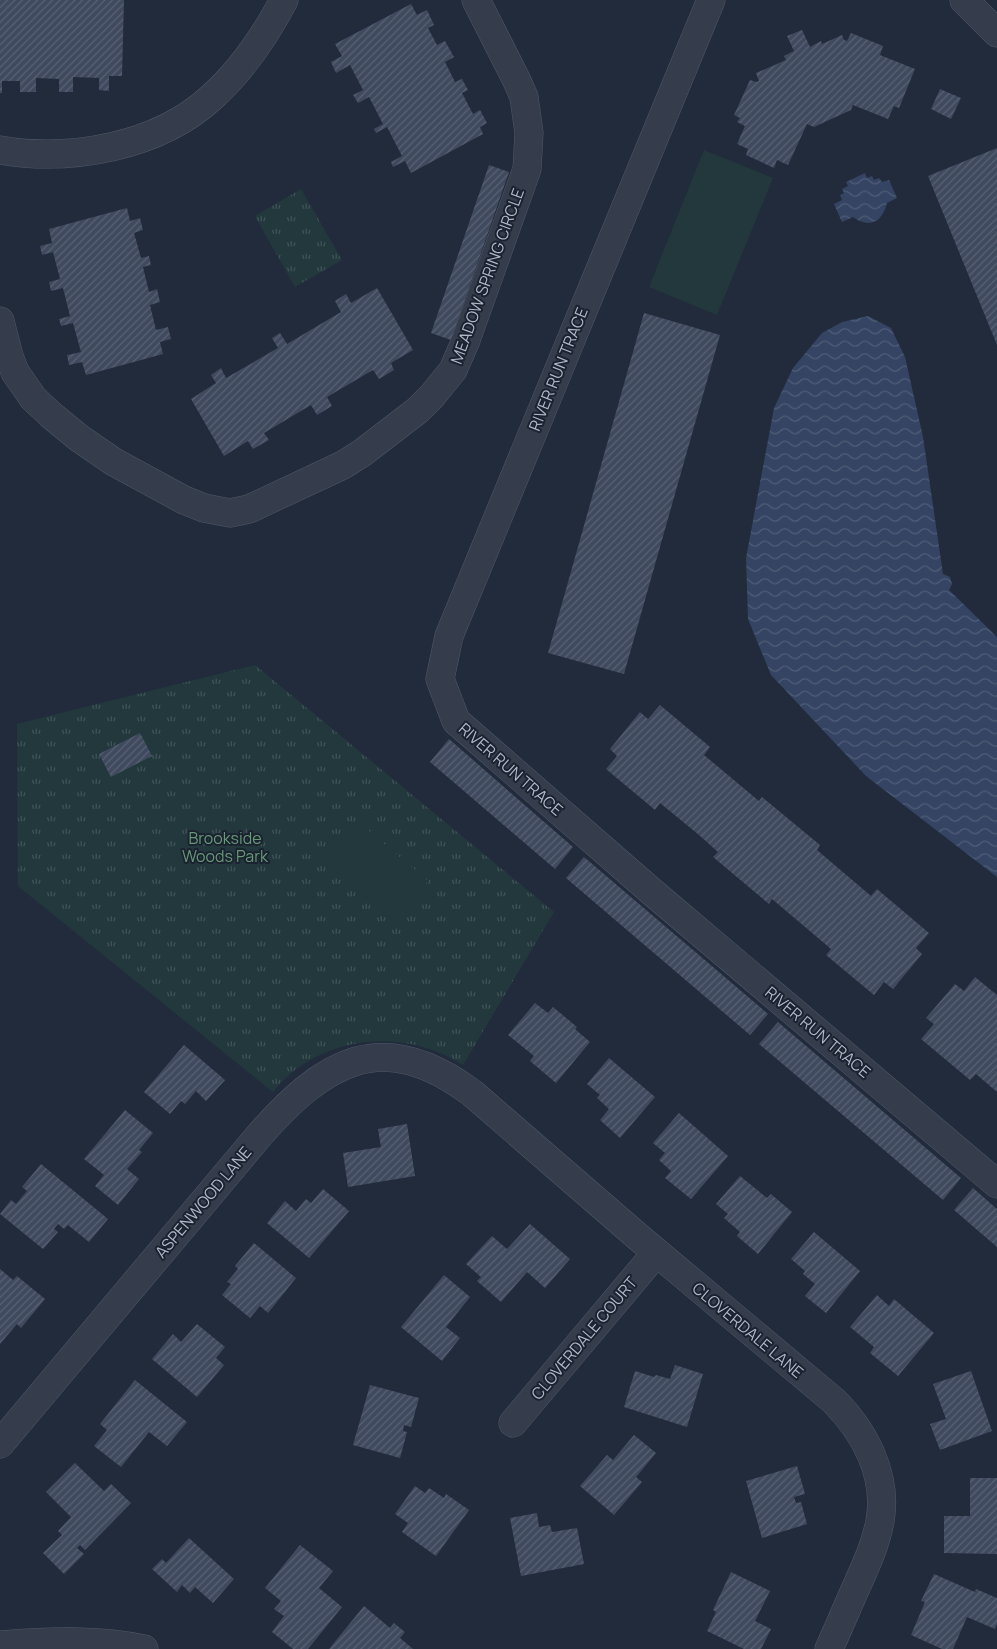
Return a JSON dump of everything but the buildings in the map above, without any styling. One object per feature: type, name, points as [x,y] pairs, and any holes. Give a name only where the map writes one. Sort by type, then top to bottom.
[{"type":"street","points":[[0,150],[47,155],[93,150],[141,137],[180,120],[210,99],[233,76],[262,37],[284,0]]},
{"type":"street","name":"MEADOW SPRING CIRCLE","points":[[0,321],[9,356],[20,381],[33,398],[51,415],[79,438],[114,462],[184,500],[204,508],[230,513],[249,509],[343,465],[362,453],[418,410],[453,370],[466,340],[527,169],[529,133],[524,97],[476,0]]},
{"type":"street","name":"RIVER RUN TRACE","points":[[711,0],[448,636],[440,679],[456,721],[651,890],[997,1184]]},
{"type":"street","points":[[969,2],[997,33]]},
{"type":"street","name":"ASPENWOOD LANE","points":[[0,1444],[272,1121],[308,1086],[342,1066],[364,1059],[382,1058],[417,1062],[429,1066],[456,1082]]},
{"type":"street","name":"CLOVERDALE LANE","points":[[456,1082],[656,1253],[834,1401],[852,1422],[868,1448],[879,1478],[881,1492],[880,1521],[876,1540],[829,1649]]},
{"type":"street","name":"CLOVERDALE COURT","points":[[513,1423],[656,1253]]},
{"type":"street","points":[[0,1645],[86,1641],[144,1649]]},
{"type":"green space","points":[[704,150],[773,178],[717,315],[649,287]]},
{"type":"green space","points":[[301,189],[342,260],[295,287],[255,216]]},
{"type":"green space","name":"Brookside Woods Park","points":[[255,665],[554,912],[463,1065],[439,1053],[414,1045],[388,1041],[362,1042],[337,1048],[313,1058],[292,1073],[273,1092],[18,886],[17,724]]},
{"type":"green space","points":[[357,821],[428,881],[394,921],[323,861]]},
{"type":"water","points":[[865,173],[867,178],[872,176],[874,180],[879,178],[882,182],[889,180],[897,198],[887,203],[882,215],[874,222],[865,223],[853,217],[842,222],[834,204],[842,200],[840,195],[844,193],[842,189],[848,186],[846,182]]},
{"type":"water","points":[[868,316],[891,328],[905,357],[923,437],[943,574],[950,577],[952,584],[949,590],[997,637],[997,877],[866,776],[771,675],[748,619],[746,558],[774,408],[793,368],[822,333],[842,322]]}]
